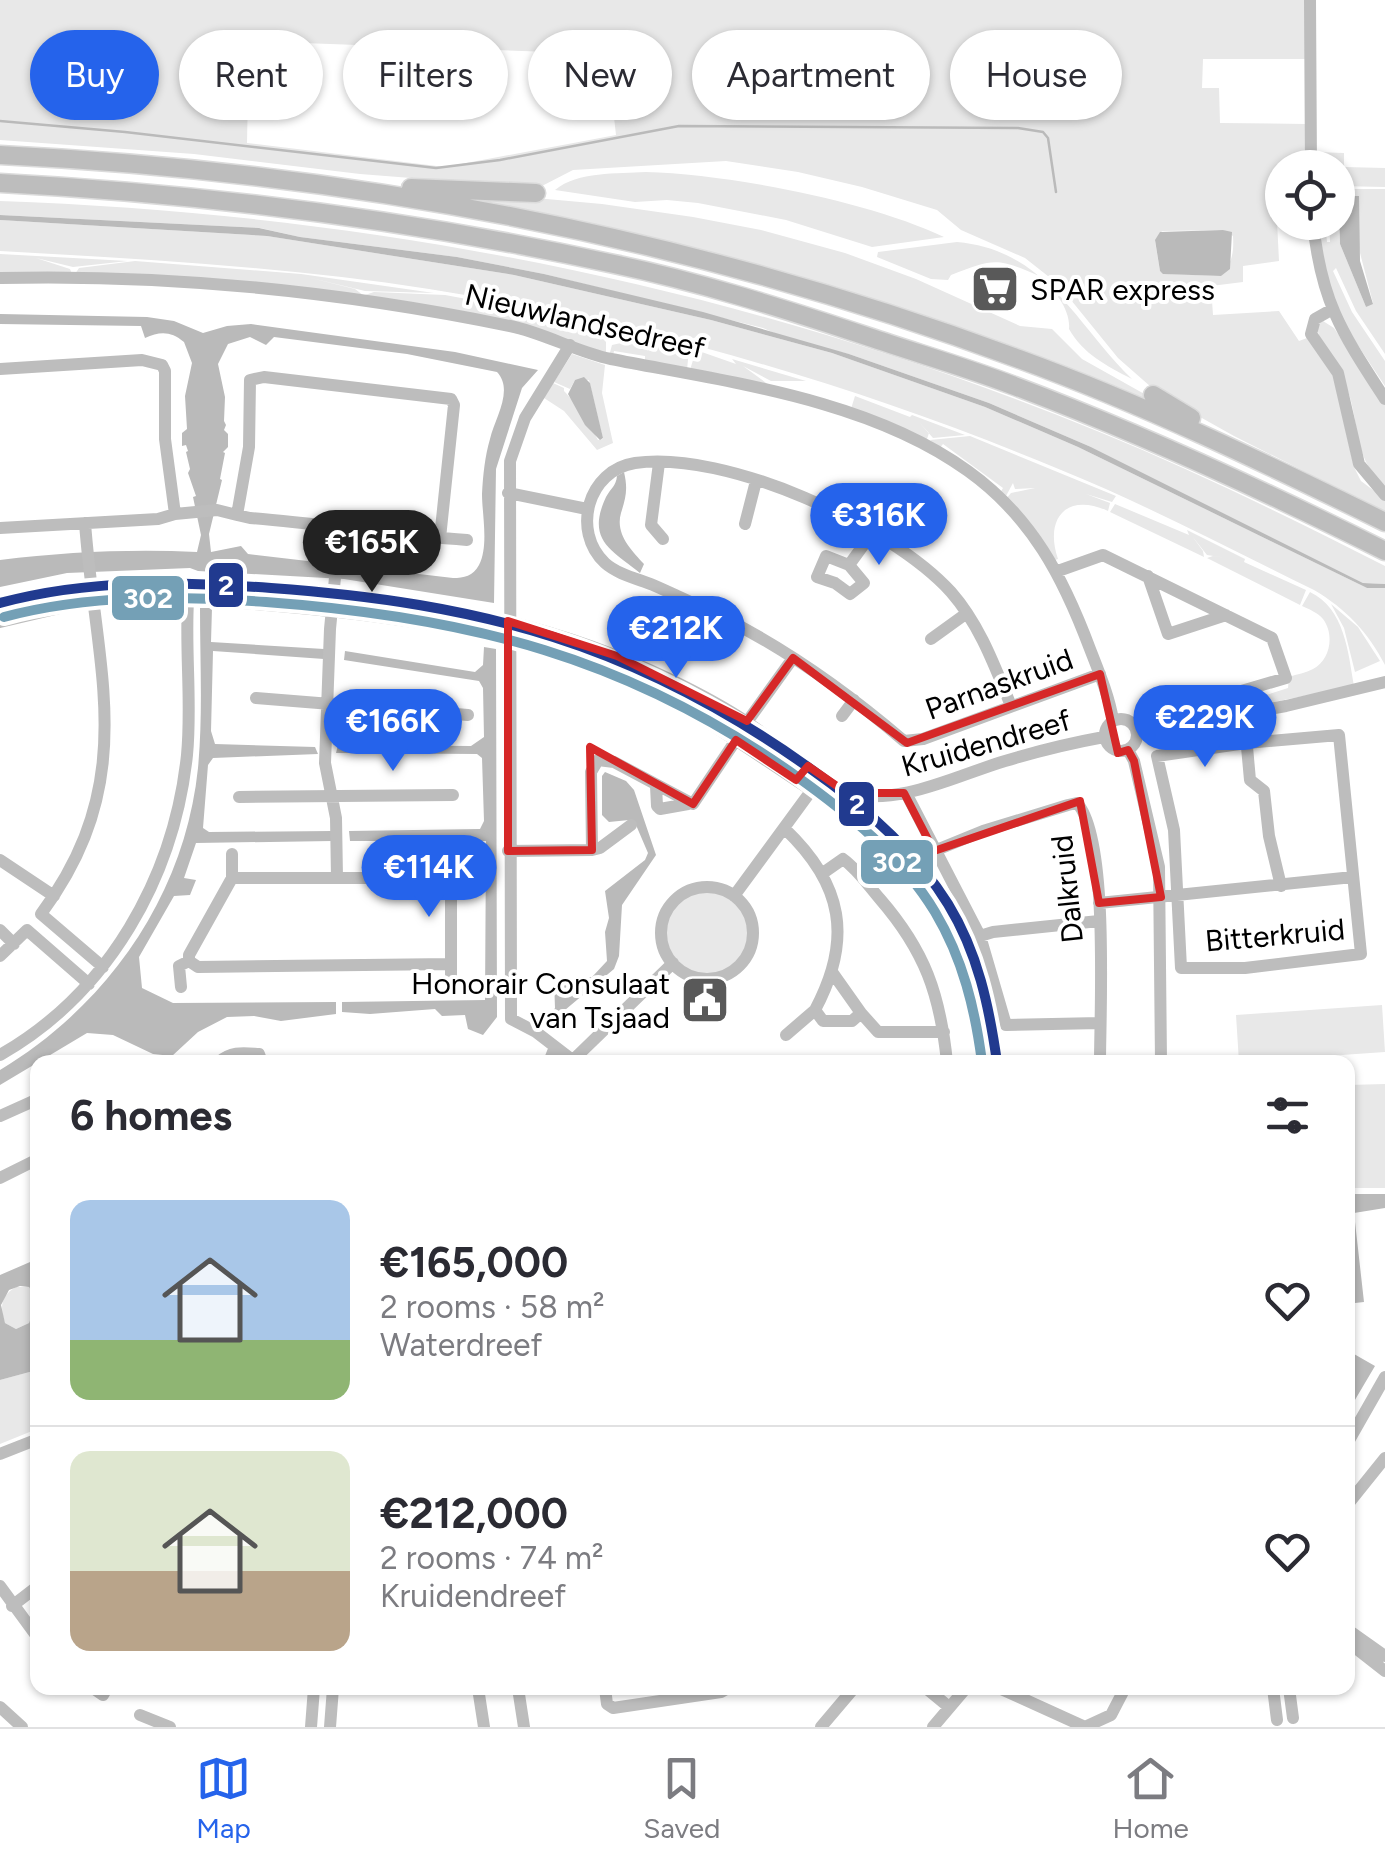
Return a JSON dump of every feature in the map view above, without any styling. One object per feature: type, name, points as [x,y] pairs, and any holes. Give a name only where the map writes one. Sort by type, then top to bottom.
[{"type":"highway","points":[[0,155],[206,170],[442,202],[610,236],[803,287],[1018,358],[1171,420],[1385,522]]},
{"type":"highway","points":[[0,182],[209,197],[388,221],[616,264],[708,288],[1008,383],[1157,442],[1385,551]]},
{"type":"highway","points":[[0,192],[84,187]]},
{"type":"highway","points":[[347,187],[536,194]]},
{"type":"highway","points":[[1153,395],[1250,456]]},
{"type":"street","points":[[1310,0],[1311,150]]},
{"type":"street","points":[[1317,240],[1331,310],[1385,399]]},
{"type":"street","name":"Nieuwlandsedreef","points":[[0,278],[165,282],[332,298],[510,326],[607,358],[702,375],[808,401],[924,444],[990,488],[1027,528],[1058,571],[1100,674],[1113,720]]},
{"type":"street","points":[[1331,310],[1315,319],[1311,334],[1338,373],[1360,464],[1385,495]]},
{"type":"street","points":[[566,1055],[511,1019],[508,492],[510,460],[520,427],[570,345]]},
{"type":"street","points":[[0,369],[142,360],[162,365],[168,474],[175,514]]},
{"type":"street","points":[[237,515],[249,446],[250,380],[355,386],[442,397],[454,405],[440,538]]},
{"type":"street","points":[[508,492],[587,509],[596,487],[612,471],[634,464],[659,463],[695,466],[756,481],[812,501],[873,532],[932,574],[967,613],[1011,706]]},
{"type":"street","points":[[659,463],[651,524],[663,539]]},
{"type":"street","points":[[744,524],[756,481]]},
{"type":"street","name":"Parnaskruid","points":[[587,509],[587,531],[594,548],[612,569],[717,615],[793,658],[904,741],[912,742],[1100,674]]},
{"type":"street","points":[[0,528],[158,519],[217,510],[467,540]]},
{"type":"street","points":[[84,522],[107,724],[103,771],[80,853],[41,914],[96,975]]},
{"type":"street","points":[[337,878],[334,796],[325,763],[331,610],[340,526]]},
{"type":"street","points":[[849,565],[873,532]]},
{"type":"street","points":[[1058,571],[1100,554],[1272,638],[1286,678],[1153,717]]},
{"type":"street","points":[[1148,576],[1168,634],[1226,615]]},
{"type":"street","name":"Kruidendreef","points":[[0,602],[90,579],[333,586],[508,621],[618,656],[686,687],[748,722],[847,794],[864,797],[890,797],[1011,759],[1104,737]]},
{"type":"street","points":[[229,584],[229,602],[331,610],[453,629],[588,666],[632,683],[736,740],[812,791]]},
{"type":"street","points":[[0,622],[94,602],[188,601],[188,752],[178,814],[158,875],[116,951],[96,975],[45,1026],[0,1055]]},
{"type":"street","points":[[453,629],[456,610]]},
{"type":"street","points":[[931,639],[967,613]]},
{"type":"street","points":[[748,722],[793,658]]},
{"type":"street","points":[[1138,732],[1243,715],[1385,682]]},
{"type":"street","points":[[1242,692],[1250,780],[1264,790],[1281,886]]},
{"type":"street","points":[[256,698],[468,715]]},
{"type":"street","points":[[842,716],[854,700]]},
{"type":"street","points":[[1131,756],[1113,750],[1104,737],[1113,720],[1128,720],[1138,732]]},
{"type":"street","points":[[1138,732],[1131,756],[1154,834],[1161,897],[1161,1055]]},
{"type":"street","name":"Bitterkruid","points":[[1177,895],[1182,968],[1245,968],[1361,954],[1339,735],[1246,743]]},
{"type":"street","points":[[592,850],[594,764],[605,759],[614,762],[688,804],[697,801],[736,740]]},
{"type":"street","points":[[1177,895],[1174,830],[1157,756],[1246,743]]},
{"type":"street","points":[[796,780],[808,766]]},
{"type":"street","points":[[734,896],[822,776]]},
{"type":"street","points":[[906,793],[980,936],[1006,1025],[1100,1023]]},
{"type":"street","points":[[239,797],[453,795]]},
{"type":"street","name":"Dalkruid","points":[[934,851],[983,831],[1076,803],[1083,810],[1094,847],[1100,903],[1100,1055]]},
{"type":"street","points":[[508,851],[592,850],[631,825]]},
{"type":"street","points":[[785,830],[823,873],[837,921],[832,972],[815,1010],[786,1035]]},
{"type":"street","points":[[451,849],[451,990]]},
{"type":"street","points":[[189,961],[189,954],[232,878],[232,854]]},
{"type":"street","points":[[0,860],[54,896]]},
{"type":"street","points":[[823,873],[842,860],[852,865],[902,925],[937,995],[946,1055]]},
{"type":"street","points":[[232,878],[451,878]]},
{"type":"street","points":[[1100,903],[1353,878]]},
{"type":"street","points":[[709,888],[734,896],[748,912],[753,930],[751,948],[742,963],[728,974],[712,979],[686,974],[672,963],[664,948],[666,914],[676,900],[691,891],[709,888]]},
{"type":"street","points":[[980,936],[1098,921]]},
{"type":"street","points":[[0,930],[14,944]]},
{"type":"street","points":[[0,956],[27,930],[96,975]]},
{"type":"street","points":[[189,961],[198,966],[451,964]]},
{"type":"street","points":[[181,987],[180,966],[189,961]]},
{"type":"street","points":[[580,1055],[672,963]]},
{"type":"street","points":[[832,972],[878,1032],[944,1032]]},
{"type":"street","points":[[815,1010],[823,1021],[852,1021],[861,1013]]},
{"type":"street","points":[[552,1055],[555,1046]]},
{"type":"street","points":[[231,1055],[259,1055]]},
{"type":"street","points":[[0,1116],[30,1103]]},
{"type":"street","points":[[2,1174],[30,1162]]},
{"type":"street","points":[[1355,1430],[1385,1377]]},
{"type":"street","points":[[0,1454],[30,1441]]},
{"type":"street","points":[[1355,1495],[1385,1458]]},
{"type":"street","points":[[0,1586],[30,1628]]},
{"type":"street","points":[[12,1606],[30,1592]]},
{"type":"street","points":[[1355,1635],[1385,1656]]},
{"type":"street","points":[[1355,1647],[1385,1671]]},
{"type":"street","points":[[311,1727],[313,1695]]},
{"type":"street","points":[[330,1727],[332,1695]]},
{"type":"street","points":[[479,1695],[484,1727]]},
{"type":"street","points":[[519,1695],[524,1727]]},
{"type":"street","points":[[606,1695],[607,1704],[613,1708],[702,1695]]},
{"type":"street","points":[[820,1727],[848,1695]]},
{"type":"street","points":[[935,1695],[949,1706]]},
{"type":"street","points":[[933,1727],[959,1695]]},
{"type":"street","points":[[1026,1695],[1085,1727],[1111,1715],[1121,1695]]},
{"type":"street","points":[[1274,1695],[1277,1716]]},
{"type":"street","points":[[1289,1695],[1293,1718]]},
{"type":"street","points":[[0,1707],[22,1727]]},
{"type":"street","points":[[140,1715],[170,1727]]},
{"type":"highlighted area","points":[[508,621],[617,656],[747,721],[793,658],[907,743],[1100,674],[1118,753],[1128,750],[1134,761],[1161,897],[1099,903],[1080,801],[934,851],[904,793],[847,793],[808,766],[796,780],[736,740],[693,804],[590,747],[592,850],[508,851]]},
{"type":"shaded area","points":[[0,0],[1306,0],[1308,59],[1203,59],[1202,88],[1219,88],[1220,123],[1307,124],[1308,150],[1265,150],[1265,240],[1278,240],[1279,261],[1243,266],[1243,282],[1211,286],[1213,315],[1279,311],[1299,341],[1307,338],[1331,366],[1354,467],[1361,481],[1385,499],[1385,512],[1159,394],[1118,358],[1058,284],[1025,258],[961,230],[937,210],[862,187],[726,161],[573,170],[538,188],[360,174],[194,154],[0,140]],"holes":[[[1223,230],[1233,236],[1230,262],[1221,276],[1160,271],[1155,241],[1162,231]]]},
{"type":"shaded area","points":[[1355,167],[1385,168],[1385,187],[1355,186]]},
{"type":"shaded area","points":[[646,172],[717,178],[798,192],[877,212],[944,237],[872,247],[786,220],[698,203],[635,202],[555,190],[586,176]]},
{"type":"shaded area","points":[[1355,189],[1385,189],[1385,354],[1356,311],[1336,268],[1333,271],[1352,312],[1385,361],[1385,386],[1345,326],[1328,285],[1321,240],[1340,240],[1366,307],[1373,303],[1355,238]]},
{"type":"shaded area","points":[[469,192],[693,217],[761,230],[845,253],[916,279],[1020,326],[1052,329],[1082,359],[1148,396],[1146,399],[972,333],[794,275],[632,233],[469,198]]},
{"type":"shaded area","points":[[1355,196],[1359,196],[1360,261],[1373,304],[1366,307],[1340,240],[1355,240]]},
{"type":"shaded area","points":[[0,201],[282,222],[559,267],[696,299],[832,337],[1097,431],[1207,479],[1385,566],[1385,584],[1363,583],[1091,447],[989,403],[763,328],[544,274],[457,257],[300,237],[260,228],[0,215]]},
{"type":"shaded area","points":[[0,215],[259,228],[457,257],[703,312],[849,354],[989,403],[1091,447],[1363,583],[1385,584],[1385,588],[1367,588],[1078,447],[985,407],[832,353],[711,320],[514,275],[267,236],[0,220]]},
{"type":"shaded area","points":[[0,220],[267,236],[514,275],[711,320],[832,353],[985,407],[1078,447],[1367,588],[1385,588],[1385,665],[1355,622],[1314,590],[1093,484],[908,411],[830,385],[671,339],[429,289],[269,269],[0,251]]},
{"type":"shaded area","points":[[1160,232],[1232,232],[1230,269],[1221,276],[1160,271],[1155,240]]},
{"type":"shaded area","points":[[957,242],[988,248],[1014,259],[1038,276],[995,262],[951,275],[948,280],[931,279],[877,257],[878,252]]},
{"type":"shaded area","points":[[0,254],[128,261],[73,267],[36,258],[70,269],[72,274],[0,275]]},
{"type":"shaded area","points":[[135,261],[301,274],[434,293],[365,291],[307,277],[355,289],[363,295],[75,274],[79,268]]},
{"type":"shaded area","points":[[1039,276],[1132,379],[1081,346],[1069,329],[1061,301]]},
{"type":"shaded area","points":[[365,295],[445,295],[585,321],[606,342],[606,356]]},
{"type":"shaded area","points":[[0,314],[147,317],[174,321],[203,333],[251,324],[455,352],[538,370],[522,388],[496,469],[494,603],[344,579],[190,568],[67,573],[0,587],[0,560],[98,552],[197,552],[201,535],[193,497],[196,496],[188,473],[188,451],[186,445],[182,446],[182,433],[187,429],[185,396],[192,363],[184,342],[165,333],[145,338],[141,326],[0,324]],"holes":[[[250,337],[266,345],[274,337],[407,354],[497,372],[504,396],[486,459],[482,494],[484,549],[474,572],[453,578],[248,554],[241,546],[211,552],[209,534],[222,480],[223,452],[228,447],[225,397],[218,364],[228,344]]]},
{"type":"shaded area","points":[[1323,321],[1334,328],[1385,405],[1385,489],[1366,462],[1349,396],[1321,341],[1317,325]]},
{"type":"shaded area","points":[[612,345],[689,349],[687,370],[645,362],[645,356],[614,351],[613,357],[609,356]]},
{"type":"shaded area","points":[[696,350],[806,381],[771,381],[743,366],[769,385],[690,370]]},
{"type":"shaded area","points":[[572,354],[605,365],[602,393],[613,443],[597,450],[564,411],[544,398],[553,383],[564,388],[598,440],[603,439],[589,380],[575,380],[570,389],[554,382]]},
{"type":"shaded area","points":[[584,377],[590,383],[603,438],[600,440],[585,425],[568,394],[575,380]]},
{"type":"shaded area","points":[[855,396],[965,435],[933,438],[929,433],[926,442],[850,412]]},
{"type":"shaded area","points":[[970,436],[1116,496],[1112,502],[1086,494],[1110,503],[1108,511],[1081,505],[1062,512],[1054,532],[1058,559],[1055,560],[1005,500],[1011,493],[1035,488],[1015,489],[1013,483],[1006,496],[1000,493],[1003,488],[943,444],[939,449],[930,440]]},
{"type":"shaded area","points":[[624,472],[626,493],[620,528],[625,541],[644,564],[640,573],[611,550],[600,534],[606,497],[617,476]]},
{"type":"shaded area","points":[[1115,504],[1189,535],[1187,530],[1306,590],[1300,605],[1207,558],[1233,559],[1207,555],[1192,536],[1204,557],[1110,512]]},
{"type":"shaded area","points":[[1310,592],[1338,620],[1354,686],[1259,705],[1257,698],[1288,688],[1289,677],[1313,669],[1327,653],[1327,625],[1319,615],[1302,606]]},
{"type":"shaded area","points":[[1331,604],[1358,627],[1380,661],[1355,672],[1344,628]]},
{"type":"shaded area","points":[[200,608],[212,608],[211,642],[324,649],[324,659],[213,651],[211,731],[215,744],[315,747],[318,754],[213,758],[208,765],[203,828],[209,832],[332,831],[332,841],[196,843],[184,878],[196,880],[190,895],[174,896],[139,957],[142,988],[173,1003],[336,1002],[336,1014],[281,1021],[227,1017],[198,1032],[173,1055],[153,1054],[113,1035],[87,1033],[50,1055],[30,1055],[30,1067],[0,1085],[0,1070],[39,1044],[107,979],[158,902],[177,860],[190,815],[198,768]]},
{"type":"shaded area","points":[[484,647],[496,649],[497,1017],[483,1035],[468,1029],[465,1015],[442,1016],[435,1009],[342,1012],[342,1002],[485,1000],[486,841],[350,841],[349,831],[480,829],[484,821],[482,758],[477,754],[336,753],[338,745],[471,746],[484,737],[483,688],[479,681],[344,660],[345,651],[475,672],[483,665]]},
{"type":"shaded area","points":[[605,772],[626,781],[634,790],[656,855],[622,905],[619,956],[614,969],[565,1010],[549,1030],[547,1021],[555,1008],[554,980],[592,977],[607,961],[605,932],[609,918],[605,891],[645,860],[648,853],[636,825],[629,820],[609,822],[602,815]]},
{"type":"shaded area","points":[[707,891],[723,894],[737,903],[746,917],[746,949],[737,963],[723,972],[707,975],[691,972],[677,963],[668,949],[665,933],[668,917],[677,903],[691,894]]},
{"type":"shaded area","points":[[1382,1005],[1385,1052],[1239,1055],[1236,1015]]},
{"type":"shaded area","points":[[1385,1084],[1385,1188],[1355,1188],[1355,1085]]},
{"type":"shaded area","points":[[1355,1194],[1385,1194],[1385,1208],[1355,1213]]},
{"type":"shaded area","points":[[1355,1222],[1364,1302],[1355,1303]]},
{"type":"shaded area","points":[[30,1262],[30,1289],[20,1286],[9,1290],[1,1305],[5,1323],[16,1329],[30,1320],[30,1372],[0,1380],[0,1275]]},
{"type":"shaded area","points":[[16,1287],[29,1287],[29,1323],[16,1329],[5,1323],[2,1307],[7,1294]]},
{"type":"shaded area","points":[[1355,1355],[1375,1366],[1355,1400]]},
{"type":"shaded area","points":[[30,1372],[30,1432],[0,1444],[0,1380]]},
{"type":"waterway","points":[[0,121],[436,168],[500,160],[679,126],[1018,128],[1043,132],[1048,138],[1056,192]]},
{"type":"transit line","name":"2","points":[[0,603],[67,590],[168,583],[347,595],[488,619],[553,637],[681,689],[828,781],[867,812],[919,865],[948,904],[967,941],[986,1000],[996,1055]]},
{"type":"transit line","name":"302","points":[[4,617],[69,604],[167,598],[340,609],[479,632],[544,650],[671,701],[733,735],[816,790],[873,837],[907,873],[935,912],[953,948],[971,1004],[981,1055]]},
{"type":"place","name":"SPAR express","points":[[995,289]]},
{"type":"place","name":"Honorair Consulaat van Tsjaad","points":[[705,1000]]}]
